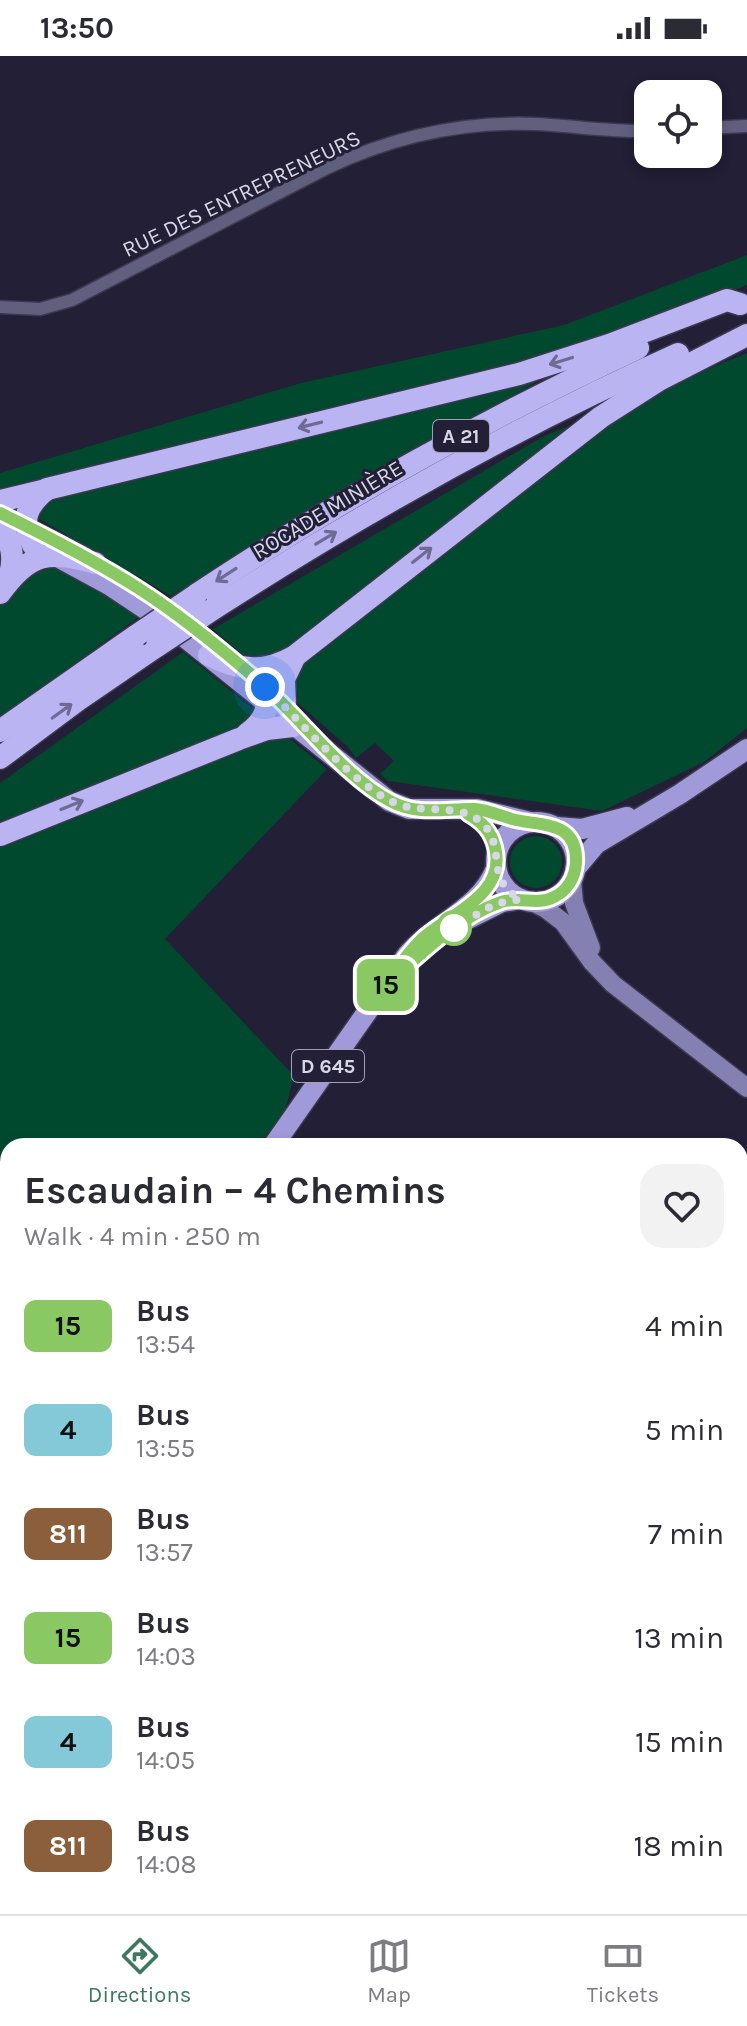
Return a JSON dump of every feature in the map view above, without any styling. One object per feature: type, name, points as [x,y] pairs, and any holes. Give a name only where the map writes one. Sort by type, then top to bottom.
[{"type":"highway","points":[[0,501],[519,374],[609,345],[727,300],[745,309]]},
{"type":"highway","name":"ROCADE MINIÈRE","points":[[0,758],[157,646],[204,602],[331,509],[451,441],[584,374],[745,309]]},
{"type":"highway","points":[[209,655],[245,670],[268,669],[295,656],[601,417],[659,380],[747,335]]},
{"type":"highway","points":[[4,588],[29,562],[37,542],[29,506],[47,489]]},
{"type":"highway","points":[[1,523],[12,556],[12,570],[4,588]]},
{"type":"highway","points":[[37,542],[95,563]]},
{"type":"highway","name":"ROCADE MINIÈRE","points":[[0,731],[137,635],[204,602]]},
{"type":"highway","points":[[0,835],[239,739],[277,727],[284,679],[295,656]]},
{"type":"main road","points":[[37,542],[142,605],[278,706],[367,785],[395,804],[421,810],[477,809],[530,822],[582,829],[651,811]]},
{"type":"main road","points":[[95,563],[171,610],[245,670],[278,706]]},
{"type":"main road","points":[[460,811],[473,816],[487,829],[506,888],[525,900],[552,898],[564,890],[596,844],[747,749]]},
{"type":"main road","points":[[497,861],[506,834],[530,822]]},
{"type":"main road","points":[[557,827],[573,847],[574,874]]},
{"type":"main road","name":"D 645","points":[[279,1138],[418,943],[479,898],[497,861]]},
{"type":"main road","name":"D 645","points":[[384,987],[431,945],[467,920],[502,902],[525,900]]},
{"type":"street","name":"RUE DES ENTREPRENEURS","points":[[0,307],[40,309],[72,300],[340,162],[415,136],[470,126],[509,124],[634,130]]},
{"type":"street","points":[[722,127],[746,126]]},
{"type":"street","points":[[1,523],[37,542],[95,563]]},
{"type":"street","points":[[574,874],[574,903],[601,972]]},
{"type":"street","points":[[525,900],[546,909],[563,922],[601,972],[747,1088]]},
{"type":"green space","points":[[747,255],[747,285],[529,361],[536,382],[171,596],[36,517],[0,490],[0,473],[301,383],[564,325]]},
{"type":"green space","points":[[747,353],[747,728],[704,762],[602,811],[388,781],[380,774],[394,761],[375,743],[356,758],[348,747],[213,629],[544,436]]},
{"type":"green space","points":[[55,566],[140,616],[0,718],[0,571]]},
{"type":"green space","points":[[183,652],[327,769],[165,939],[294,1076],[285,1111],[264,1138],[0,1138],[0,783]]},
{"type":"green space","points":[[536,836],[554,844],[562,862],[554,880],[536,888],[518,880],[510,862],[518,844]]},
{"type":"bus line","name":"15","points":[[0,513],[112,572],[171,610],[265,687],[329,751],[389,801],[409,809],[477,809],[520,821],[544,822],[557,827],[567,836],[576,856],[576,864],[572,879],[560,893],[544,901],[521,899],[495,904],[439,939],[384,987],[407,955],[426,936],[482,895],[493,876],[497,854],[493,838],[483,824],[468,814]]},
{"type":"route","points":[[265,687],[329,751],[389,801],[409,809],[460,811],[473,816],[487,829],[493,838],[496,868],[501,881],[509,892],[521,899],[495,904],[454,928]]}]
